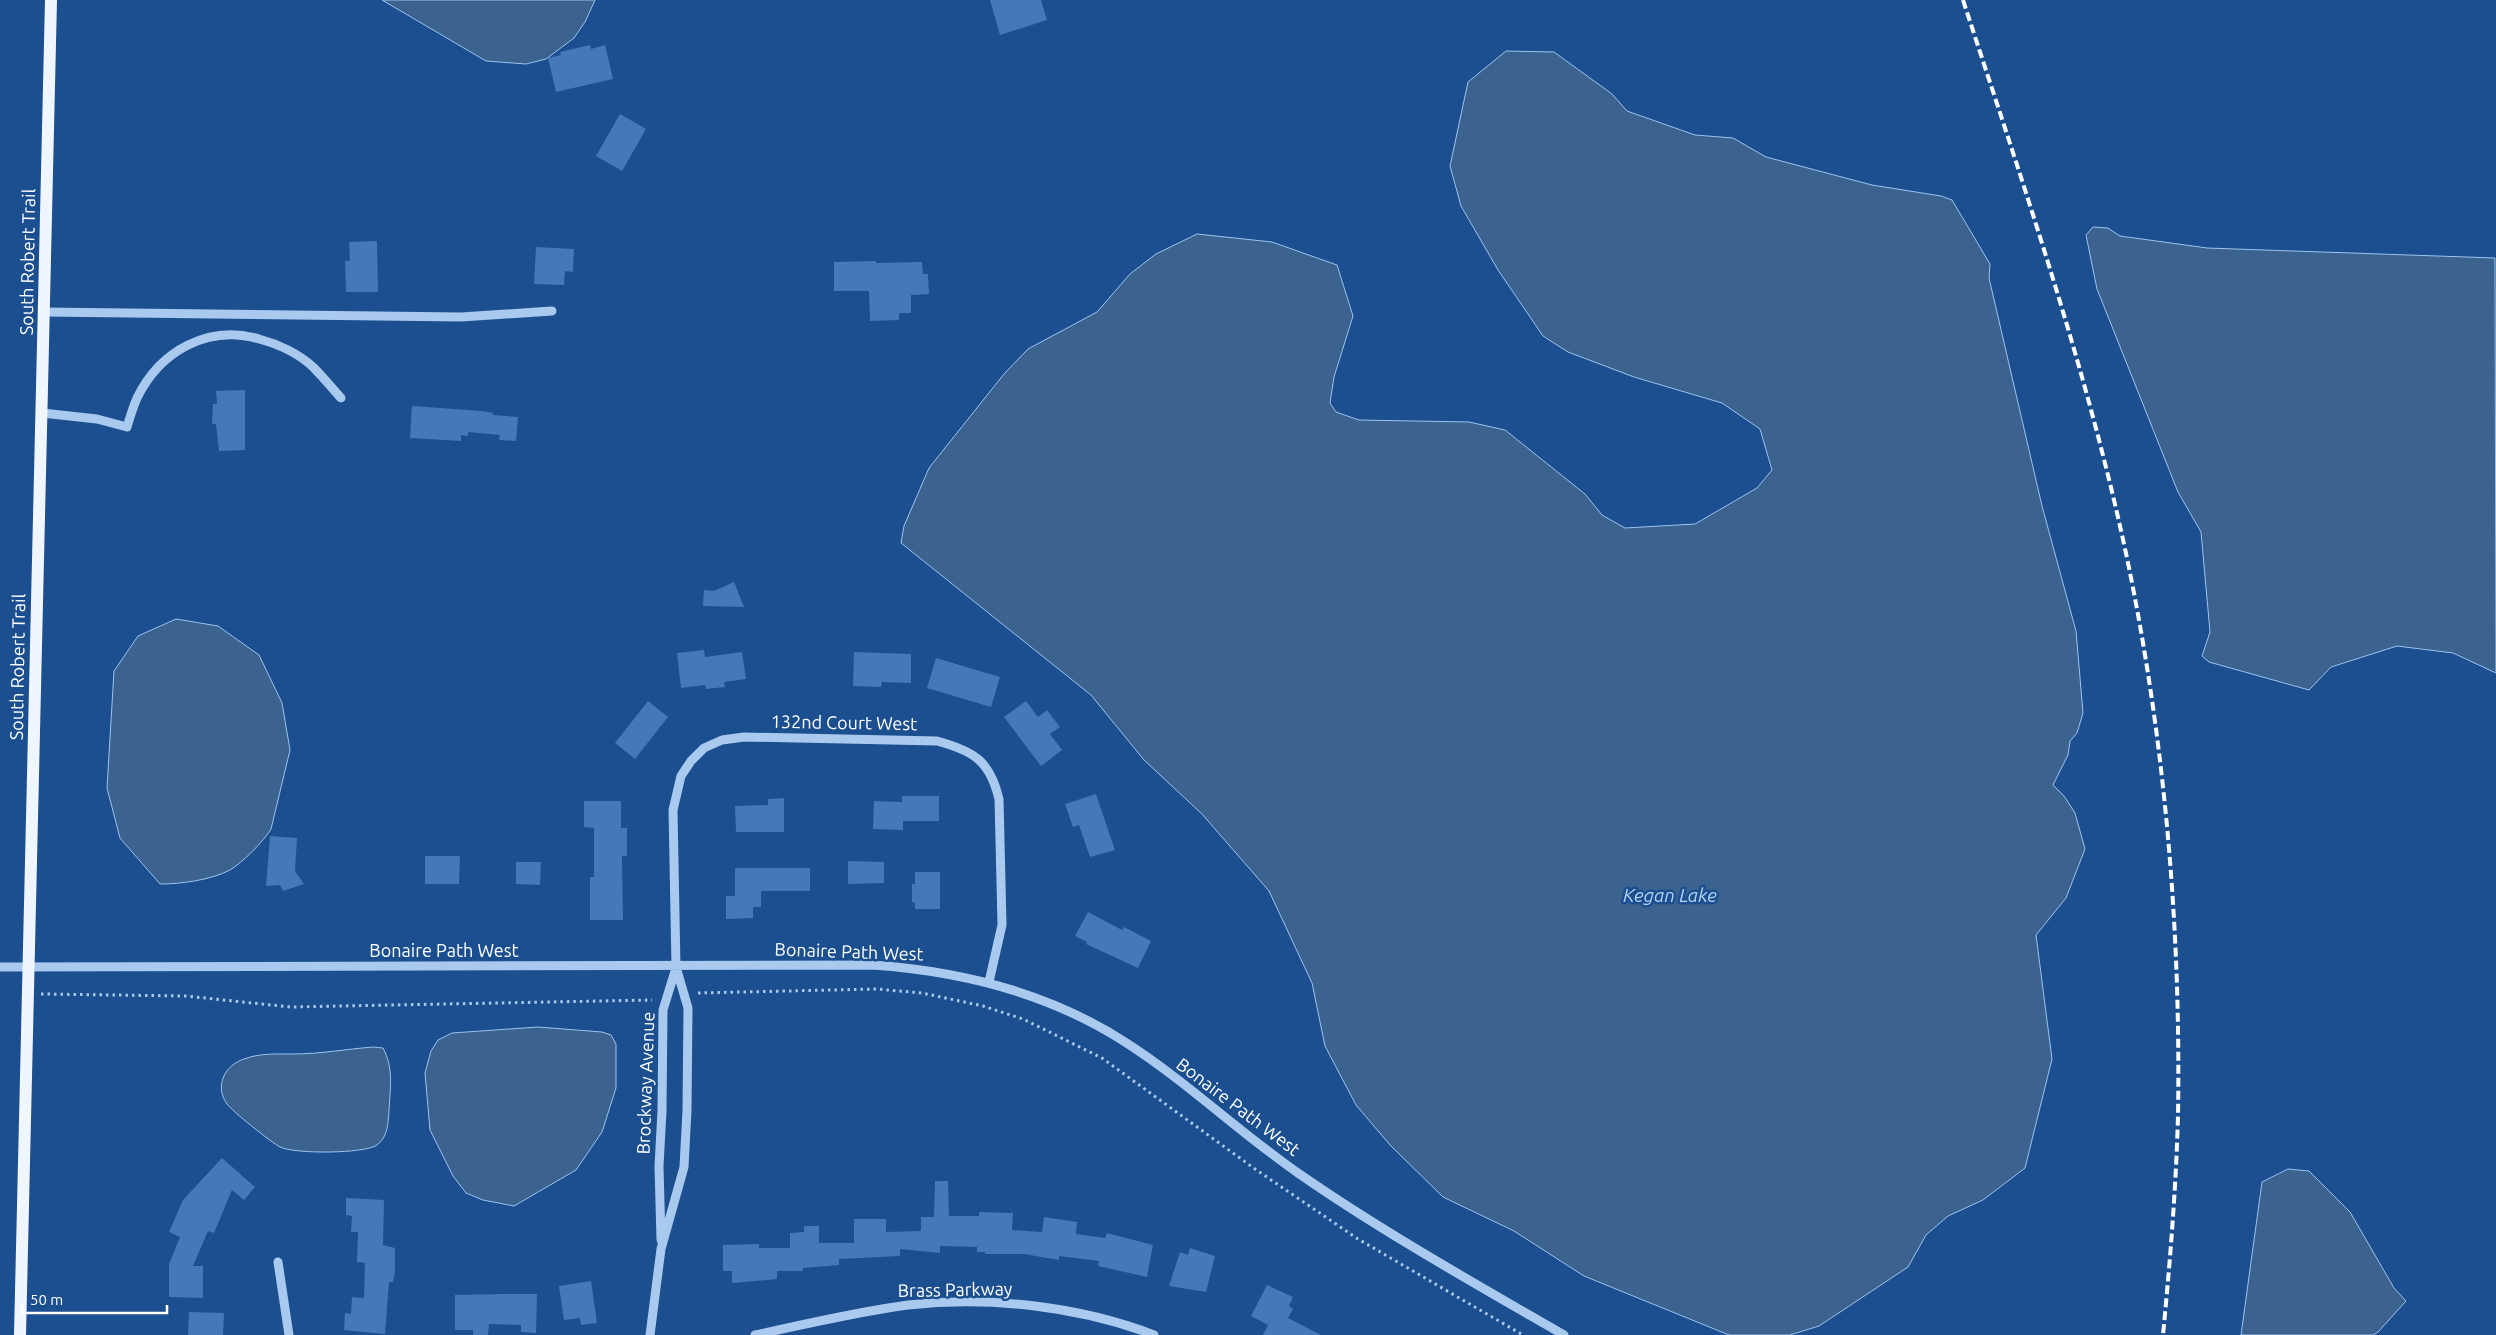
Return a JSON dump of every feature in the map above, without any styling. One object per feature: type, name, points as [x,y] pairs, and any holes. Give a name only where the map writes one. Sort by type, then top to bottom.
[{"type":"main road","name":"South Robert Trail","points":[[20,1335],[51,0]]},
{"type":"street","points":[[44,312],[461,317],[552,311]]},
{"type":"street","points":[[42,412],[97,419],[127,427],[137,398],[154,372],[178,349],[194,340],[216,334],[243,334],[274,343],[312,366],[341,398]]},
{"type":"street","name":"132nd Court West","points":[[676,967],[674,810],[681,776],[691,761],[704,748],[722,740],[744,737],[937,741],[951,745],[980,759],[995,781],[999,799],[1002,925],[989,982]]},
{"type":"street","name":"Bonaire Path West","points":[[0,968],[872,965],[918,968],[989,982],[1038,999],[1082,1018],[1126,1042],[1296,1171],[1356,1212],[1564,1335]]},
{"type":"street","name":"Brockway Avenue","points":[[650,1335],[661,1249],[684,1167],[688,1018],[676,967]]},
{"type":"street","name":"Brockway Avenue","points":[[661,1249],[659,1166],[662,1111],[663,1010],[676,967]]},
{"type":"street","points":[[278,1262],[289,1335]]},
{"type":"street","name":"Brass Parkway","points":[[755,1335],[877,1310],[910,1305],[960,1303],[1043,1307],[1118,1323],[1154,1335]]},
{"type":"path","points":[[684,995],[711,991],[876,989],[922,992],[983,1006],[1023,1019],[1102,1058],[1358,1239],[1523,1335]]},
{"type":"path","points":[[28,994],[186,996],[290,1007],[646,1001],[667,998]]},
{"type":"water","points":[[382,0],[595,0],[585,22],[574,38],[546,59],[526,64],[486,61]]},
{"type":"water","name":"Kegan Lake","points":[[1506,51],[1554,52],[1612,94],[1627,111],[1695,135],[1733,138],[1766,157],[1872,185],[1941,196],[1952,200],[1990,264],[1989,278],[2042,506],[2076,631],[2083,713],[2077,733],[2070,741],[2068,755],[2053,785],[2064,796],[2075,813],[2085,849],[2066,898],[2036,935],[2052,1059],[2025,1168],[1983,1200],[1948,1216],[1926,1235],[1908,1267],[1819,1326],[1790,1335],[1729,1335],[1584,1276],[1514,1231],[1443,1197],[1390,1145],[1356,1105],[1325,1046],[1312,983],[1269,891],[1202,814],[1144,760],[1091,695],[901,543],[904,526],[929,468],[1004,374],[1028,349],[1097,312],[1130,274],[1156,254],[1197,234],[1272,242],[1337,265],[1353,316],[1334,377],[1330,403],[1336,412],[1359,420],[1469,422],[1505,430],[1585,494],[1602,515],[1625,528],[1695,524],[1757,488],[1772,470],[1760,429],[1722,403],[1634,377],[1568,352],[1543,336],[1498,270],[1461,206],[1450,166],[1468,82]]},
{"type":"water","points":[[2093,227],[2108,228],[2120,236],[2207,248],[2495,258],[2496,673],[2453,653],[2397,646],[2331,667],[2309,690],[2209,662],[2202,656],[2210,632],[2201,532],[2178,492],[2097,289],[2086,235]]},
{"type":"water","points":[[176,619],[218,626],[259,655],[282,703],[290,750],[271,829],[252,851],[235,867],[214,876],[196,881],[160,884],[120,838],[107,788],[114,671],[138,636]]},
{"type":"water","points":[[538,1027],[602,1032],[611,1035],[616,1044],[616,1088],[602,1132],[576,1170],[514,1206],[483,1200],[466,1193],[453,1176],[430,1130],[425,1073],[431,1051],[438,1040],[452,1033]]},
{"type":"water","points":[[373,1047],[383,1048],[389,1063],[390,1087],[387,1130],[381,1142],[370,1148],[313,1152],[280,1147],[236,1113],[223,1097],[222,1083],[227,1071],[237,1062],[250,1057]]},
{"type":"water","points":[[2288,1169],[2309,1171],[2350,1212],[2394,1288],[2406,1301],[2373,1335],[2241,1335],[2262,1182]]},
{"type":"building","points":[[990,0],[1041,0],[1047,20],[1000,35]]},
{"type":"building","points":[[590,45],[591,49],[605,45],[613,79],[556,92],[548,58],[561,55],[560,52]]},
{"type":"building","points":[[620,114],[646,129],[622,171],[596,156]]},
{"type":"building","points":[[377,241],[378,292],[346,292],[345,261],[350,261],[349,242]]},
{"type":"building","points":[[536,247],[574,249],[573,272],[565,271],[564,285],[534,284]]},
{"type":"building","points":[[876,261],[876,263],[922,262],[923,274],[928,274],[929,294],[911,295],[911,313],[899,313],[899,320],[870,321],[869,291],[834,291],[834,262]]},
{"type":"building","points":[[245,390],[245,450],[219,451],[216,424],[212,424],[213,404],[217,404],[216,391]]},
{"type":"building","points":[[412,406],[482,411],[493,413],[493,415],[518,417],[516,441],[499,440],[500,435],[468,432],[468,436],[461,435],[461,441],[410,438]]},
{"type":"building","points":[[734,582],[744,607],[703,606],[704,590],[714,591]]},
{"type":"building","points":[[704,650],[705,657],[742,652],[746,679],[724,682],[725,687],[706,689],[705,685],[681,688],[677,653]]},
{"type":"building","points":[[854,652],[911,654],[911,683],[882,682],[881,687],[853,686]]},
{"type":"building","points":[[936,658],[1000,677],[991,707],[927,688]]},
{"type":"building","points":[[648,701],[668,717],[635,759],[615,743]]},
{"type":"building","points":[[1026,701],[1038,717],[1047,710],[1060,727],[1050,734],[1062,750],[1041,766],[1004,717]]},
{"type":"building","points":[[1096,794],[1115,850],[1090,857],[1079,825],[1073,827],[1065,804]]},
{"type":"building","points":[[902,796],[939,796],[939,821],[903,821],[903,830],[873,829],[874,801],[902,802]]},
{"type":"building","points":[[784,798],[784,832],[736,832],[735,806],[768,805],[768,799]]},
{"type":"building","points":[[584,801],[621,801],[621,828],[627,828],[627,856],[622,856],[623,920],[590,920],[590,877],[594,877],[594,828],[584,827]]},
{"type":"building","points":[[270,836],[297,838],[295,871],[304,884],[283,891],[280,885],[266,886]]},
{"type":"building","points":[[425,856],[460,856],[459,884],[425,884]]},
{"type":"building","points":[[848,861],[884,862],[884,883],[848,884]]},
{"type":"building","points":[[516,862],[541,862],[540,885],[516,884]]},
{"type":"building","points":[[735,868],[810,868],[810,891],[761,891],[761,907],[753,907],[753,918],[726,919],[726,896],[735,896]]},
{"type":"building","points":[[915,872],[940,872],[940,909],[915,909],[915,903],[912,902],[912,884],[915,884]]},
{"type":"building","points":[[1088,912],[1122,930],[1124,927],[1151,941],[1138,968],[1086,944],[1087,942],[1075,936]]},
{"type":"building","points":[[222,1158],[255,1187],[244,1200],[232,1190],[214,1233],[208,1231],[193,1266],[203,1266],[203,1298],[169,1297],[169,1264],[180,1237],[169,1232],[183,1200]]},
{"type":"building","points":[[935,1181],[948,1181],[949,1216],[979,1216],[979,1212],[1013,1213],[1012,1230],[1042,1232],[1044,1217],[1077,1222],[1076,1234],[1105,1238],[1107,1233],[1153,1245],[1147,1277],[1098,1266],[1099,1261],[1059,1256],[1059,1260],[1024,1254],[985,1254],[985,1252],[977,1252],[977,1247],[940,1246],[940,1253],[900,1249],[900,1256],[839,1259],[839,1265],[803,1268],[803,1271],[777,1271],[777,1279],[732,1283],[732,1271],[723,1271],[723,1245],[759,1244],[759,1248],[790,1248],[790,1233],[804,1232],[804,1226],[819,1226],[819,1243],[854,1243],[854,1219],[886,1219],[886,1232],[921,1231],[921,1217],[934,1217]]},
{"type":"building","points":[[346,1198],[384,1200],[383,1245],[395,1248],[395,1272],[393,1282],[389,1282],[385,1334],[344,1330],[345,1313],[351,1314],[352,1297],[364,1298],[365,1263],[357,1262],[358,1232],[351,1232],[352,1216],[346,1215]]},
{"type":"building","points":[[1190,1248],[1215,1256],[1206,1292],[1169,1286],[1180,1252],[1188,1255]]},
{"type":"building","points":[[591,1281],[597,1323],[581,1325],[580,1318],[564,1320],[559,1286]]},
{"type":"building","points":[[1267,1285],[1293,1297],[1289,1306],[1293,1309],[1288,1318],[1321,1335],[1263,1335],[1268,1325],[1251,1316]]},
{"type":"building","points":[[537,1294],[536,1333],[521,1332],[521,1325],[489,1324],[488,1335],[473,1335],[473,1330],[455,1330],[455,1295]]},
{"type":"building","points":[[189,1312],[224,1313],[223,1335],[188,1335]]},
{"type":"railway","points":[[1963,0],[2031,208],[2093,417],[2127,558],[2151,696],[2168,836],[2177,976],[2178,1116],[2176,1171],[2163,1335]]}]
